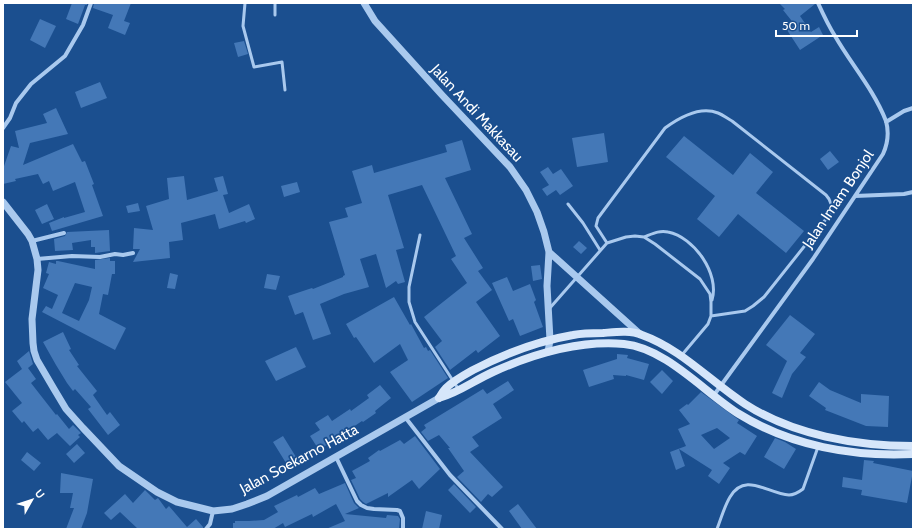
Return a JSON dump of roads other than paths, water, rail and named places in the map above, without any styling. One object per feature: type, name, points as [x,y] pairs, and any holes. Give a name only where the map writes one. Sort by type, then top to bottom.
[{"type":"main road","name":"Jalan Soekarno Hatta","points":[[438,398],[446,388],[454,382],[498,358],[550,340],[575,335],[626,332],[640,334],[659,342],[681,356],[744,403],[764,415],[785,424],[836,438],[874,444],[913,446]]},
{"type":"main road","name":"Jalan Soekarno Hatta","points":[[438,398],[459,391],[492,373],[548,352],[586,345],[624,344],[636,346],[649,351],[667,361],[738,414],[782,435],[818,447],[864,453],[913,454]]},
{"type":"street","points":[[3,128],[10,118],[16,103],[31,84],[65,56],[83,26],[91,3]]},
{"type":"street","name":"Jalan Andi Makkasau","points":[[364,3],[375,21],[510,167],[526,190],[537,212],[549,252],[547,286],[550,340],[548,352]]},
{"type":"street","name":"Jalan Imam Bonjol","points":[[714,395],[813,259],[883,154],[887,145],[888,136],[886,122],[873,95],[834,36],[818,3]]},
{"type":"street","points":[[886,122],[904,111],[913,108]]},
{"type":"street","points":[[855,196],[904,194],[913,192]]},
{"type":"street","name":"Jalan Soekarno Hatta","points":[[3,202],[19,220],[32,241],[37,259],[38,270],[32,319],[33,343],[34,352],[49,382],[66,409],[119,466],[157,492],[177,502],[213,511],[232,509],[247,504],[267,496],[438,398]]},
{"type":"street","points":[[32,241],[64,233]]},
{"type":"street","points":[[549,252],[640,334]]},
{"type":"street","points":[[37,259],[72,256],[100,257],[115,254],[123,255],[134,253]]},
{"type":"street","points":[[405,417],[450,475],[502,529]]},
{"type":"street","points":[[336,456],[357,501],[366,508],[400,511],[403,518],[403,529]]},
{"type":"street","points":[[206,529],[210,524],[213,511]]},
{"type":"lane","points":[[245,3],[244,26],[254,67],[282,62],[285,90]]},
{"type":"lane","points":[[274,16],[275,3]]},
{"type":"lane","points":[[607,243],[596,226],[598,218],[666,128],[678,118],[706,111],[718,113],[732,121],[826,195],[829,199],[831,209],[830,214],[764,297],[746,311],[711,316]]},
{"type":"lane","points":[[568,204],[583,223],[600,250]]},
{"type":"lane","points":[[548,310],[607,243],[626,236],[644,237],[658,232],[673,234],[689,243],[706,262],[713,279],[714,294],[711,302]]},
{"type":"lane","points":[[420,235],[409,287],[409,302],[415,322],[459,391]]},
{"type":"lane","points":[[644,237],[700,279],[710,294],[711,316],[705,328],[681,356]]},
{"type":"lane","points":[[717,529],[730,496],[739,488],[748,484],[789,495],[797,493],[803,489],[818,447]]}]
